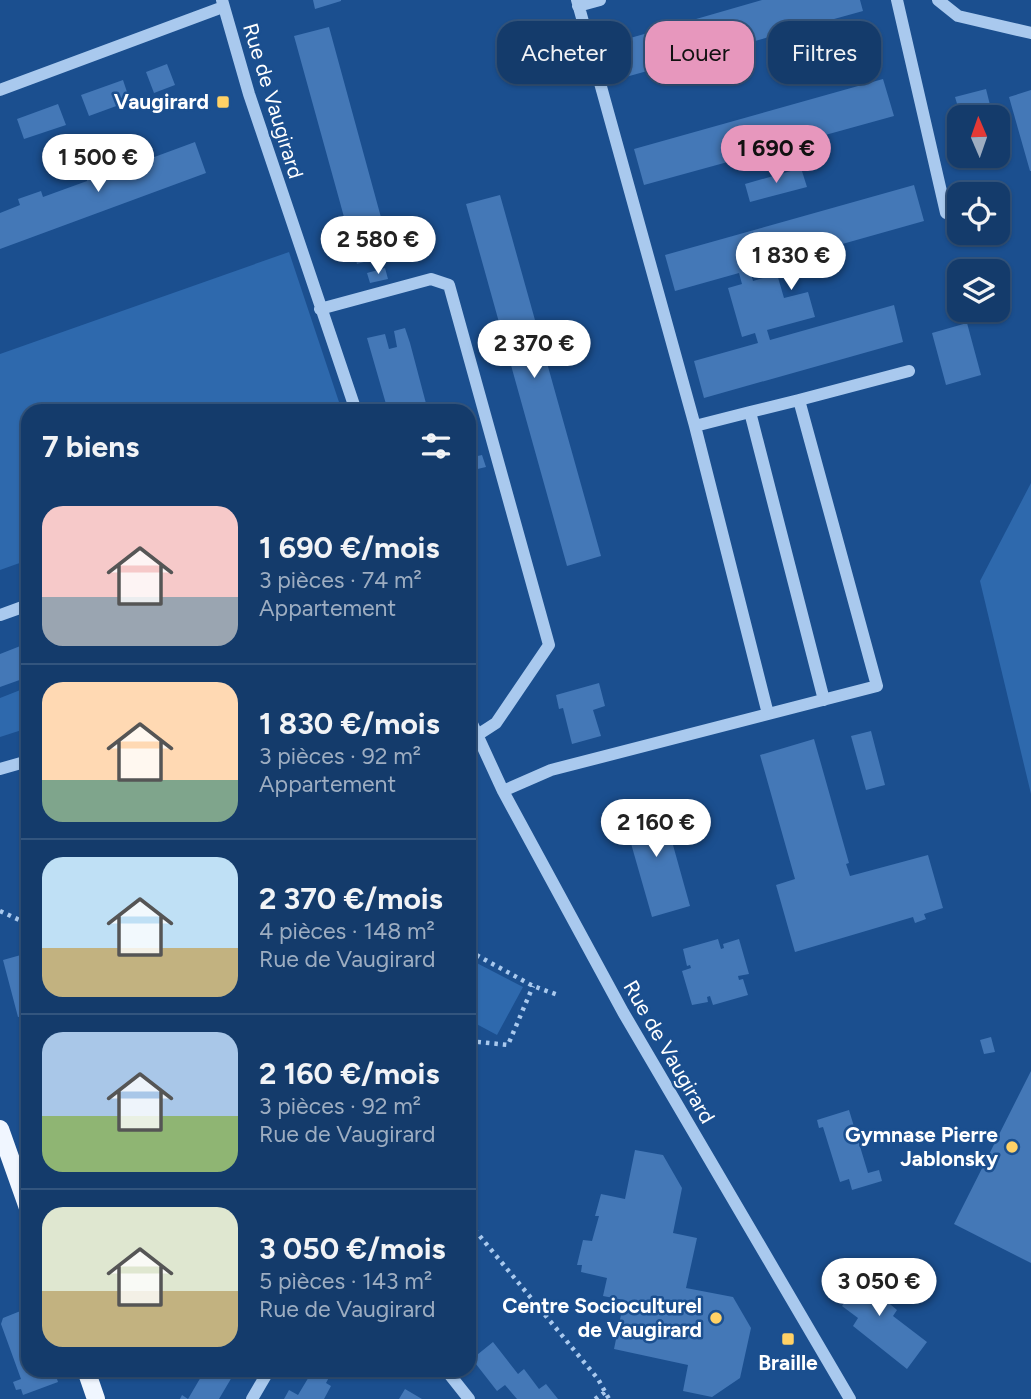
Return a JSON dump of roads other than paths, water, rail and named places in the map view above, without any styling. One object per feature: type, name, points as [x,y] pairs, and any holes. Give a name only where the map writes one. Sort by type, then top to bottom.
[{"type":"main road","points":[[0,1129],[21,1188]]},
{"type":"main road","points":[[88,1377],[96,1399]]},
{"type":"street","points":[[600,0],[578,3],[695,426],[768,714]]},
{"type":"street","points":[[897,0],[946,213]]},
{"type":"street","points":[[938,0],[958,16],[1031,33]]},
{"type":"street","points":[[0,90],[223,3]]},
{"type":"street","name":"Rue de Vaugirard","points":[[223,3],[249,94],[354,404]]},
{"type":"street","points":[[320,309],[430,279],[449,285],[550,645],[496,723],[476,736]]},
{"type":"street","points":[[695,426],[909,371]]},
{"type":"street","points":[[503,791],[551,770],[877,686],[799,400]]},
{"type":"street","points":[[750,412],[824,700]]},
{"type":"street","points":[[0,615],[21,607]]},
{"type":"street","name":"Rue de Vaugirard","points":[[476,736],[623,1012],[850,1399]]},
{"type":"street","points":[[0,769],[21,763]]},
{"type":"street","points":[[252,1399],[265,1377]]},
{"type":"street","points":[[452,1377],[469,1399]]},
{"type":"place","name":"Vaugirard","points":[[223,102]]},
{"type":"place","name":"Gymnase Pierre Jablonsky","points":[[1012,1147]]},
{"type":"place","name":"Centre Socioculturel de Vaugirard","points":[[716,1318]]},
{"type":"place","name":"Braille","points":[[788,1339]]}]
